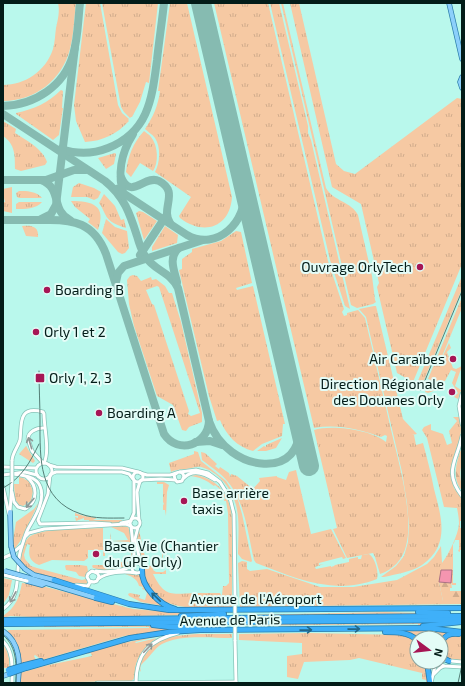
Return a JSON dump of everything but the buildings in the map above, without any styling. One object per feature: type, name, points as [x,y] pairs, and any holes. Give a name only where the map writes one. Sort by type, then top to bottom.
[{"type":"highway","points":[[141,568],[144,582],[156,598],[166,605],[183,611]]},
{"type":"highway","name":"Avenue de l'Aéroport","points":[[54,580],[120,602],[146,607],[183,611],[462,608]]},
{"type":"highway","points":[[96,598],[128,607],[141,609],[146,607]]},
{"type":"highway","points":[[372,610],[378,612],[462,615]]},
{"type":"highway","points":[[148,619],[160,616],[256,613],[260,611]]},
{"type":"highway","points":[[3,620],[462,615]]},
{"type":"highway","points":[[3,624],[462,621]]},
{"type":"highway","points":[[374,629],[380,626],[425,626],[462,621]]},
{"type":"highway","points":[[140,623],[170,627],[247,628],[253,630]]},
{"type":"highway","name":"Avenue de Paris","points":[[7,671],[72,655],[130,638],[181,631],[428,628],[462,633]]},
{"type":"highway","points":[[374,629],[378,632],[404,633],[409,635]]},
{"type":"highway","points":[[449,635],[462,633]]},
{"type":"highway","points":[[429,670],[431,683]]},
{"type":"main road","points":[[449,3],[462,59]]},
{"type":"main road","points":[[462,77],[460,82],[462,88]]},
{"type":"main road","points":[[10,512],[11,546],[14,557],[25,569],[34,575],[54,580]]},
{"type":"main road","points":[[4,573],[47,583],[96,598]]},
{"type":"main road","points":[[3,631],[11,638],[18,652],[18,683]]},
{"type":"main road","points":[[3,675],[7,671]]},
{"type":"street","points":[[462,394],[459,406],[462,424]]},
{"type":"street","points":[[10,512],[12,492],[12,460],[13,454],[20,439],[22,419],[26,413],[34,411],[44,413],[46,458],[44,463]]},
{"type":"street","points":[[43,428],[36,429],[30,433],[28,439],[32,451],[44,463],[53,467],[122,468],[149,475],[173,475],[178,472],[196,470],[205,472],[215,478],[225,488],[234,510],[236,683],[97,683]]},
{"type":"street","points":[[462,436],[452,467],[453,481],[462,496]]},
{"type":"street","points":[[3,467],[36,468],[39,464],[44,463]]},
{"type":"street","points":[[49,465],[51,468],[51,474],[48,494],[38,522],[41,524],[120,524],[134,528],[138,527]]},
{"type":"street","points":[[36,468],[37,475]]},
{"type":"street","points":[[3,475],[25,472],[37,475],[44,479],[56,472],[122,472],[129,474],[136,482],[147,479],[168,479],[181,482],[191,473],[201,474],[214,480],[225,488]]},
{"type":"street","points":[[178,472],[183,473],[184,478]]},
{"type":"street","points":[[176,480],[174,475],[178,472]]},
{"type":"street","points":[[136,573],[132,569],[134,564],[134,553],[131,520],[134,513],[133,479],[134,474],[139,473]]},
{"type":"street","points":[[89,581],[94,582],[106,576],[122,572],[140,572],[141,568],[135,539],[139,524],[137,492],[142,477],[139,473]]},
{"type":"street","points":[[3,609],[11,602],[16,593],[18,586],[18,561],[22,544],[40,506],[42,497],[39,483],[33,478],[13,474]]},
{"type":"street","points":[[12,492],[14,502],[18,507],[25,509],[31,505],[35,498],[35,490],[32,482],[25,476]]},
{"type":"street","points":[[3,487],[10,520]]},
{"type":"street","points":[[25,538],[29,533],[49,528],[76,528],[120,524],[135,518],[138,520]]},
{"type":"street","points":[[3,558],[10,555],[22,544]]},
{"type":"street","points":[[54,580],[84,587],[89,585],[87,578],[90,571],[107,572],[127,568],[139,563],[141,568]]},
{"type":"street","points":[[94,571],[98,574],[98,579]]},
{"type":"street","points":[[136,683],[137,666],[150,645],[161,638],[181,631]]},
{"type":"street","points":[[3,641],[7,646],[11,657],[12,683]]},
{"type":"street","points":[[449,661],[462,662]]},
{"type":"street","points":[[449,666],[462,666]]},
{"type":"street","points":[[431,683],[434,670]]},
{"type":"street","points":[[433,676],[438,670]]},
{"type":"green space","points":[[58,3],[76,3],[70,49],[61,70],[46,87],[36,93],[15,100],[3,101],[3,85],[19,82],[34,75],[50,57],[54,44],[59,9]]},
{"type":"green space","points":[[86,3],[100,3],[118,105],[122,113],[129,119],[129,121],[120,130],[109,136],[98,140],[85,142],[76,121],[74,105]]},
{"type":"green space","points":[[102,3],[158,3],[149,83],[146,82],[140,102],[130,118],[121,107]]},
{"type":"green space","points":[[170,3],[187,3],[232,197],[230,208],[226,216],[221,222],[214,226],[198,227],[189,224],[180,218],[179,216],[191,197],[155,172],[159,160],[159,150],[153,135],[145,129],[155,111],[158,102],[160,91],[158,91]]},
{"type":"green space","points":[[214,3],[268,3],[328,261],[344,309],[342,312],[344,316],[347,315],[347,313],[358,310],[365,318],[402,475],[407,505],[408,534],[405,551],[400,560],[389,570],[380,574],[373,553],[347,558],[333,529],[337,528],[314,430],[321,428],[349,429],[340,427],[314,428]],"holes":[[[374,435],[381,437],[385,435],[387,436],[386,442]]]},
{"type":"green space","points":[[270,3],[279,3],[350,309],[345,306],[330,260]]},
{"type":"green space","points":[[281,3],[283,3],[326,188],[333,196],[351,207],[358,215],[372,276],[376,302],[373,304],[357,308],[351,305]]},
{"type":"green space","points":[[290,3],[299,3],[336,164],[344,171],[355,174],[457,98],[462,99],[462,264],[413,382],[397,373],[377,287],[379,283],[361,204],[332,187]]},
{"type":"green space","points":[[61,90],[63,91],[63,108],[59,135],[53,140],[16,114],[40,105],[51,99]]},
{"type":"green space","points":[[3,121],[16,129],[15,133],[34,145],[42,153],[47,162],[45,165],[21,171],[15,169],[14,150],[7,139],[3,136]]},
{"type":"green space","points":[[144,131],[150,136],[155,145],[157,159],[155,168],[153,171],[140,163],[131,177],[126,172],[128,161],[134,145]]},
{"type":"green space","points":[[115,153],[114,164],[106,169],[98,158]]},
{"type":"green space","points":[[79,183],[101,192],[98,198],[94,200],[87,197],[71,197],[73,187]]},
{"type":"green space","points":[[12,187],[12,213],[3,211],[3,202],[5,202],[3,198],[3,189]]},
{"type":"green space","points":[[19,191],[28,191],[42,198],[19,198],[17,197],[16,193]]},
{"type":"green space","points":[[104,194],[115,206],[121,220],[124,219],[126,228],[114,223],[106,217],[99,203]]},
{"type":"green space","points":[[71,201],[85,202],[96,206],[101,215],[98,230],[88,222],[90,219],[75,207]]},
{"type":"green space","points":[[19,202],[42,202],[34,207],[16,209],[16,204]]},
{"type":"green space","points":[[139,211],[157,221],[144,240],[136,213]]},
{"type":"green space","points":[[106,219],[115,227],[127,231],[129,248],[125,253],[122,254],[118,252],[102,233]]},
{"type":"green space","points":[[22,226],[36,228],[38,237],[26,236]]},
{"type":"green space","points":[[165,226],[178,235],[177,243],[152,251],[152,247]]},
{"type":"green space","points":[[236,231],[241,232],[252,283],[236,288],[237,290],[253,286],[285,424],[283,424],[282,436],[262,444],[253,451],[242,447],[233,440],[225,431],[220,420],[217,421],[209,396],[179,270],[182,269],[182,259],[192,252],[192,249],[221,241]]},
{"type":"green space","points":[[130,276],[137,276],[141,281],[151,277],[152,280],[156,279],[165,286],[169,293],[172,293],[181,322],[202,413],[202,422],[189,427],[186,431],[182,430],[173,405],[157,396],[134,326],[129,304],[127,280]],"holes":[[[157,286],[159,287],[200,413],[191,416],[188,414],[189,411],[154,305],[152,304],[146,290]]]},
{"type":"green space","points":[[462,276],[462,289],[420,390],[416,387],[417,383]]},
{"type":"green space","points":[[462,297],[462,308],[438,366],[449,343],[451,348],[447,352],[453,368],[456,369],[462,366],[455,386],[461,390],[462,388],[458,399],[454,397],[458,393],[452,383],[456,372],[451,370],[445,381],[433,383],[432,381],[434,389],[436,390],[428,393],[425,392],[431,380],[428,379]]},
{"type":"green space","points":[[376,306],[403,419],[417,434],[412,435],[414,435],[416,445],[423,443],[439,509],[442,530],[437,548],[431,557],[422,565],[409,571],[384,577],[381,577],[396,566],[404,556],[408,542],[409,526],[402,472],[366,317],[359,309]]},
{"type":"green space","points":[[453,417],[459,417],[461,429],[460,439],[453,459],[451,474],[454,488],[462,499],[462,521],[460,521],[460,528],[462,528],[462,550],[460,550],[460,552],[458,551],[459,540],[455,540],[453,544],[453,583],[456,583],[456,585],[452,585],[451,583],[451,570],[439,582],[443,601],[462,601],[462,604],[240,607],[238,563],[242,561],[247,562],[247,569],[250,571],[267,569],[320,587],[353,587],[397,580],[427,564],[434,557],[441,546],[442,563],[450,550],[457,533],[459,524],[458,514],[457,508],[444,507],[427,438],[422,430],[424,427],[431,424],[431,430],[443,434],[447,445],[452,443],[449,431],[457,421]]},
{"type":"green space","points":[[282,438],[276,448],[266,451],[257,451],[264,446],[266,447],[266,445]]},
{"type":"green space","points":[[26,446],[35,461],[33,463],[19,454]]},
{"type":"green space","points":[[462,446],[462,465],[460,474],[462,491],[457,480],[456,469]]},
{"type":"green space","points":[[194,451],[198,452],[201,461],[226,481],[238,500],[251,562],[242,559],[238,554],[237,511],[234,499],[228,487],[213,472],[201,467],[171,472],[169,463],[194,454]]},
{"type":"green space","points":[[201,452],[205,453],[217,464],[215,466],[219,469],[220,467],[229,473],[230,477],[231,474],[237,476],[253,489],[260,481],[259,478],[277,476],[286,480],[289,472],[296,470],[311,534],[331,529],[346,558],[343,559],[342,557],[319,563],[319,565],[324,564],[315,567],[316,569],[349,562],[349,559],[358,557],[358,559],[361,559],[362,555],[369,554],[376,565],[377,579],[361,584],[345,586],[330,585],[300,579],[256,563],[242,509],[234,490],[216,470],[202,460]]},
{"type":"green space","points":[[197,475],[211,480],[222,489],[231,509],[232,607],[198,608],[165,602],[156,596],[149,587],[137,545],[139,530],[147,566],[161,565],[162,553],[163,554],[162,565],[154,567],[153,570],[156,572],[163,572],[166,570],[166,574],[153,574],[161,587],[165,590],[179,594],[195,593],[196,595],[198,593],[220,593],[222,595],[223,586],[226,586],[229,583],[228,513],[226,501],[224,501],[225,498],[220,493],[221,490],[215,485],[214,486],[206,480],[190,476]]},
{"type":"green space","points":[[19,477],[29,481],[33,491],[31,501],[23,506],[19,505],[15,499],[14,484],[19,484]]},
{"type":"green space","points":[[157,482],[164,482],[169,485],[167,492],[166,516],[165,510],[163,510],[163,484],[157,484]]},
{"type":"green space","points":[[39,502],[21,540],[14,550],[13,540],[16,522],[34,509]]},
{"type":"green space","points":[[75,513],[97,518],[93,520],[122,520],[122,522],[114,524],[84,520],[84,518],[76,521],[75,517],[78,518],[78,516],[75,516]]},
{"type":"green space","points":[[111,527],[128,527],[130,534],[132,550],[131,563],[128,566],[106,571],[93,568],[93,565],[119,565],[119,562],[131,562],[131,546],[129,546],[129,542],[110,541],[110,532],[111,541],[128,540],[124,533]]},
{"type":"green space","points":[[103,528],[103,547],[105,547],[105,556],[103,556],[103,550],[88,550],[88,558],[84,561],[52,560],[39,565],[31,560],[29,555],[30,545],[27,544],[24,555],[25,559],[31,566],[82,580],[86,579],[88,582],[86,584],[80,585],[36,573],[27,569],[20,561],[25,543],[28,538],[34,534],[52,530]]},
{"type":"green space","points":[[66,565],[87,566],[88,571],[85,577],[79,576],[76,572],[66,570]]},
{"type":"green space","points":[[122,573],[140,575],[142,581],[163,606],[141,602],[129,596],[128,594],[130,593],[140,595],[139,598],[145,600],[147,593],[142,589],[143,587],[139,586],[135,579]]},
{"type":"green space","points":[[3,578],[12,580],[9,595],[3,604]]},
{"type":"green space","points":[[439,582],[451,583],[452,588],[450,588],[450,591],[462,591],[462,601],[443,601]]},
{"type":"green space","points":[[22,583],[38,585],[133,609],[183,613],[183,615],[52,618],[10,616],[3,618],[3,616],[14,606],[20,593]]},
{"type":"green space","points":[[386,612],[423,613],[430,615],[387,614],[239,616],[239,615]]},
{"type":"green space","points":[[435,621],[435,624],[430,622],[425,624],[428,625],[239,626],[301,623]]},
{"type":"green space","points":[[104,625],[149,626],[177,628],[178,630],[124,636],[42,660],[35,655],[36,660],[21,665],[18,646],[14,638],[7,631],[149,628],[44,627]]},
{"type":"green space","points":[[405,630],[409,630],[409,634],[405,632]]},
{"type":"green space","points":[[309,633],[403,635],[409,637],[409,670],[359,658],[350,660],[304,662],[298,679],[287,677],[287,656],[302,654],[302,643],[239,640],[239,634]]},
{"type":"green space","points":[[198,634],[232,634],[232,638],[196,637],[169,641],[157,647],[142,663],[140,668],[141,672],[138,668],[149,650],[162,640],[170,637]]},
{"type":"green space","points":[[455,634],[462,635],[462,660],[449,660],[449,636]]},
{"type":"green space","points":[[163,635],[135,642],[157,638],[149,644],[140,655],[136,664],[135,677],[132,681],[20,683],[20,673],[44,666],[92,656],[91,653],[73,656],[123,643]]},
{"type":"green space","points":[[3,644],[8,655],[9,668],[3,668]]},
{"type":"green space","points":[[409,670],[427,670],[429,683],[426,683],[426,680],[422,679],[422,673]]},
{"type":"shaded area","points":[[441,570],[452,570],[451,583],[439,582]]},
{"type":"taxiway","points":[[3,106],[15,105],[37,98],[47,92],[63,76],[69,66],[75,49],[80,3]]},
{"type":"taxiway","points":[[61,149],[84,153],[102,150],[122,141],[132,133],[140,123],[146,112],[153,88],[164,3]]},
{"type":"taxiway","points":[[41,219],[51,214],[56,205],[75,47]]},
{"type":"taxiway","points":[[3,114],[105,181],[122,199],[129,213],[145,256],[153,265],[171,278],[178,288],[209,421],[218,439],[232,452],[248,460],[264,464],[279,462],[291,454],[298,441],[298,421]]},
{"type":"taxiway","points":[[124,196],[121,180],[121,164],[133,134]]},
{"type":"taxiway","points":[[3,180],[46,180],[74,170],[86,170]]},
{"type":"taxiway","points":[[121,177],[125,184],[129,187],[134,187],[154,180],[165,185],[169,195],[167,212],[170,223]]},
{"type":"taxiway","points":[[41,180],[52,188],[60,211],[70,220]]},
{"type":"taxiway","points":[[117,189],[187,235],[198,239],[209,240],[219,236],[236,222],[244,202],[244,190]]},
{"type":"taxiway","points":[[140,255],[166,216]]},
{"type":"taxiway","points":[[3,220],[65,221],[74,222],[89,229],[95,235],[106,254],[164,434],[177,444],[191,444],[204,436],[209,421]]},
{"type":"taxiway","points":[[116,282],[118,273],[124,266],[203,240]]},
{"type":"taxiway","points":[[177,282],[173,268],[173,260],[174,255],[179,248]]},
{"type":"taxiway","points":[[196,442],[210,441],[222,445]]},
{"type":"runway","points":[[201,3],[309,466]]},
{"type":"tram line","points":[[3,635],[8,640],[14,651],[16,663],[16,683]]},
{"type":"tram line","points":[[458,683],[462,665]]},
{"type":"railway","points":[[421,390],[462,291]]},
{"type":"railway","points":[[39,371],[40,449],[44,476],[49,488],[56,499],[67,508],[81,514],[86,516],[124,518]]},
{"type":"railway","points":[[3,488],[10,484],[20,474],[29,463],[39,444]]},
{"type":"place","name":"Ouvrage OrlyTech","points":[[420,267]]},
{"type":"place","name":"Boarding B","points":[[47,290]]},
{"type":"place","name":"Orly 1 et 2","points":[[36,332]]},
{"type":"place","name":"Air Caraïbes","points":[[453,359]]},
{"type":"place","name":"Orly 1, 2, 3","points":[[40,378]]},
{"type":"place","name":"Direction Régionale des Douanes Orly","points":[[452,392]]},
{"type":"place","name":"Boarding A","points":[[99,413]]},
{"type":"place","name":"Base arrière taxis","points":[[184,501]]},
{"type":"place","name":"Base Vie (Chantier du GPE Orly)","points":[[96,554]]}]
